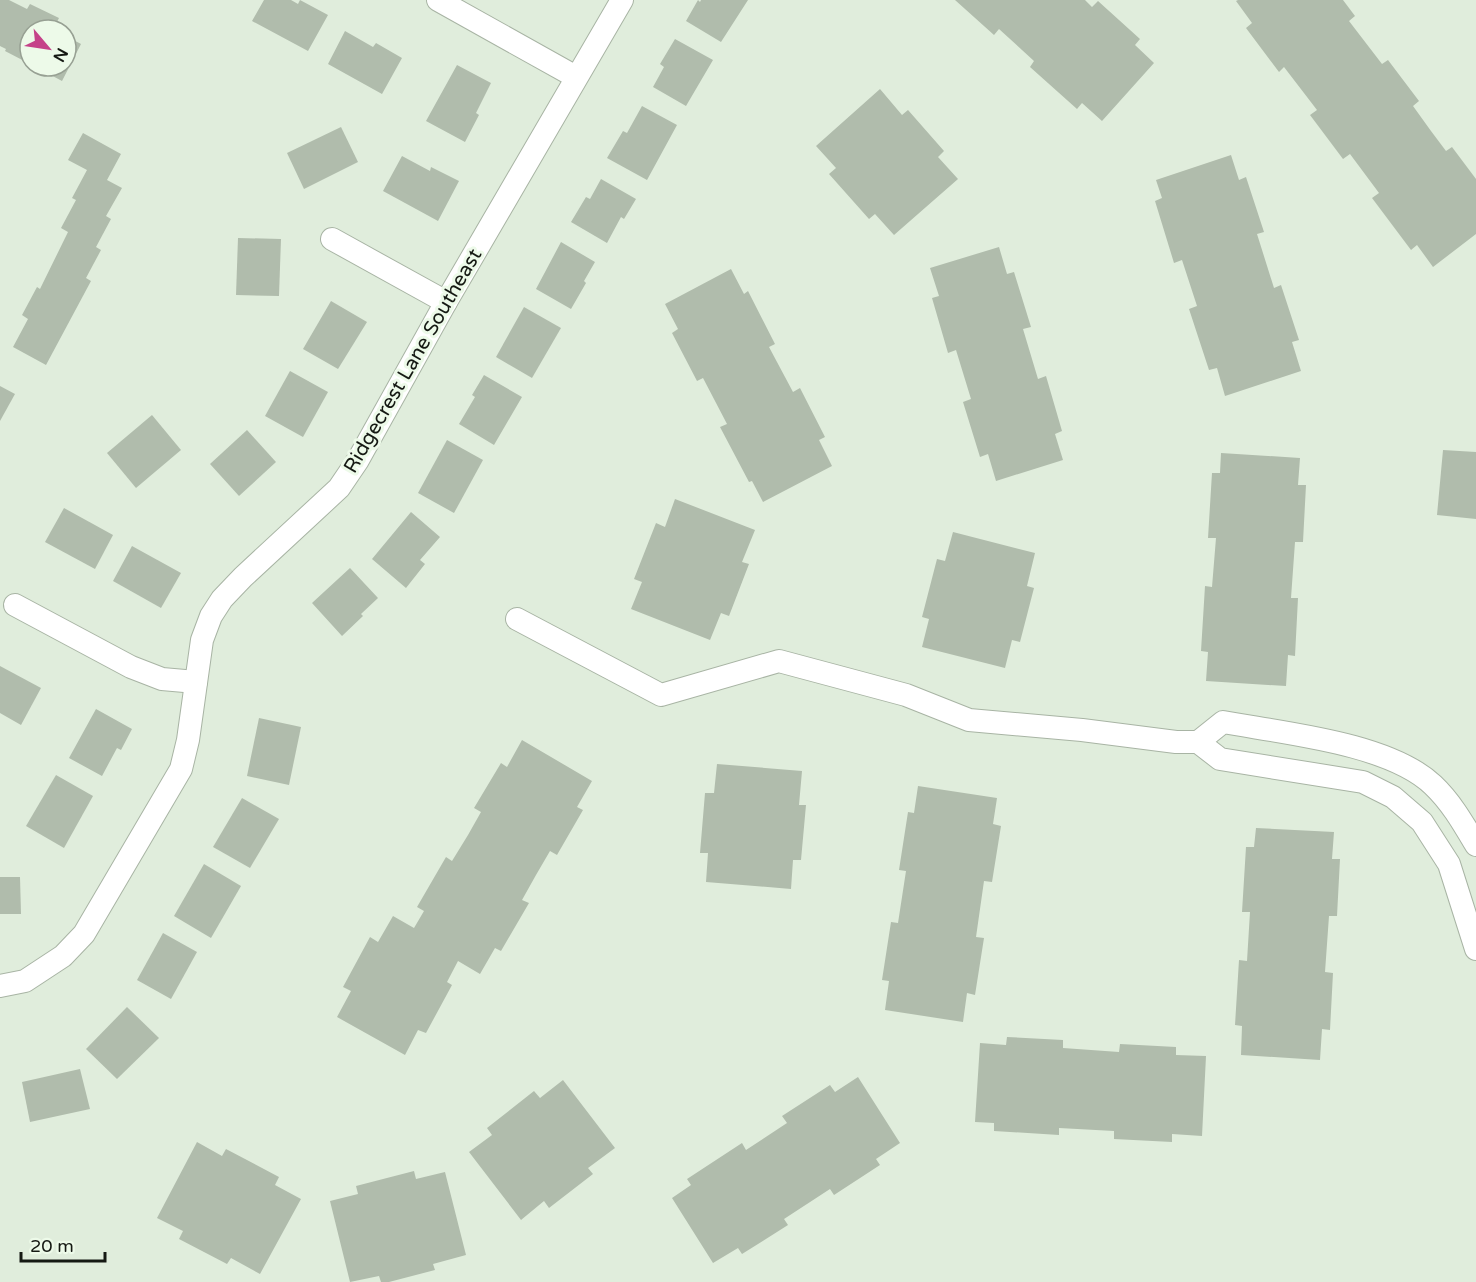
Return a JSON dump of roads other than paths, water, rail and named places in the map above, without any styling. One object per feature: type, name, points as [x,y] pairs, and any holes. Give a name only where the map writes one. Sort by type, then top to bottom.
[{"type":"street","points":[[438,0],[576,76]]},
{"type":"street","name":"Ridgecrest Lane Southeast","points":[[0,986],[25,981],[63,956],[84,934],[181,769],[188,740],[202,640],[211,616],[222,599],[339,488],[358,460],[446,302],[622,0]]},
{"type":"street","points":[[332,239],[446,302]]},
{"type":"street","points":[[15,604],[131,667],[162,679],[196,682]]},
{"type":"street","points":[[517,619],[661,694],[779,661],[906,695],[969,720],[1082,730],[1176,742],[1198,742],[1220,759],[1363,782],[1393,797],[1422,822],[1449,864],[1476,949]]},
{"type":"street","points":[[1198,742],[1223,722],[1349,745],[1403,763],[1432,784],[1455,809],[1476,845]]}]
